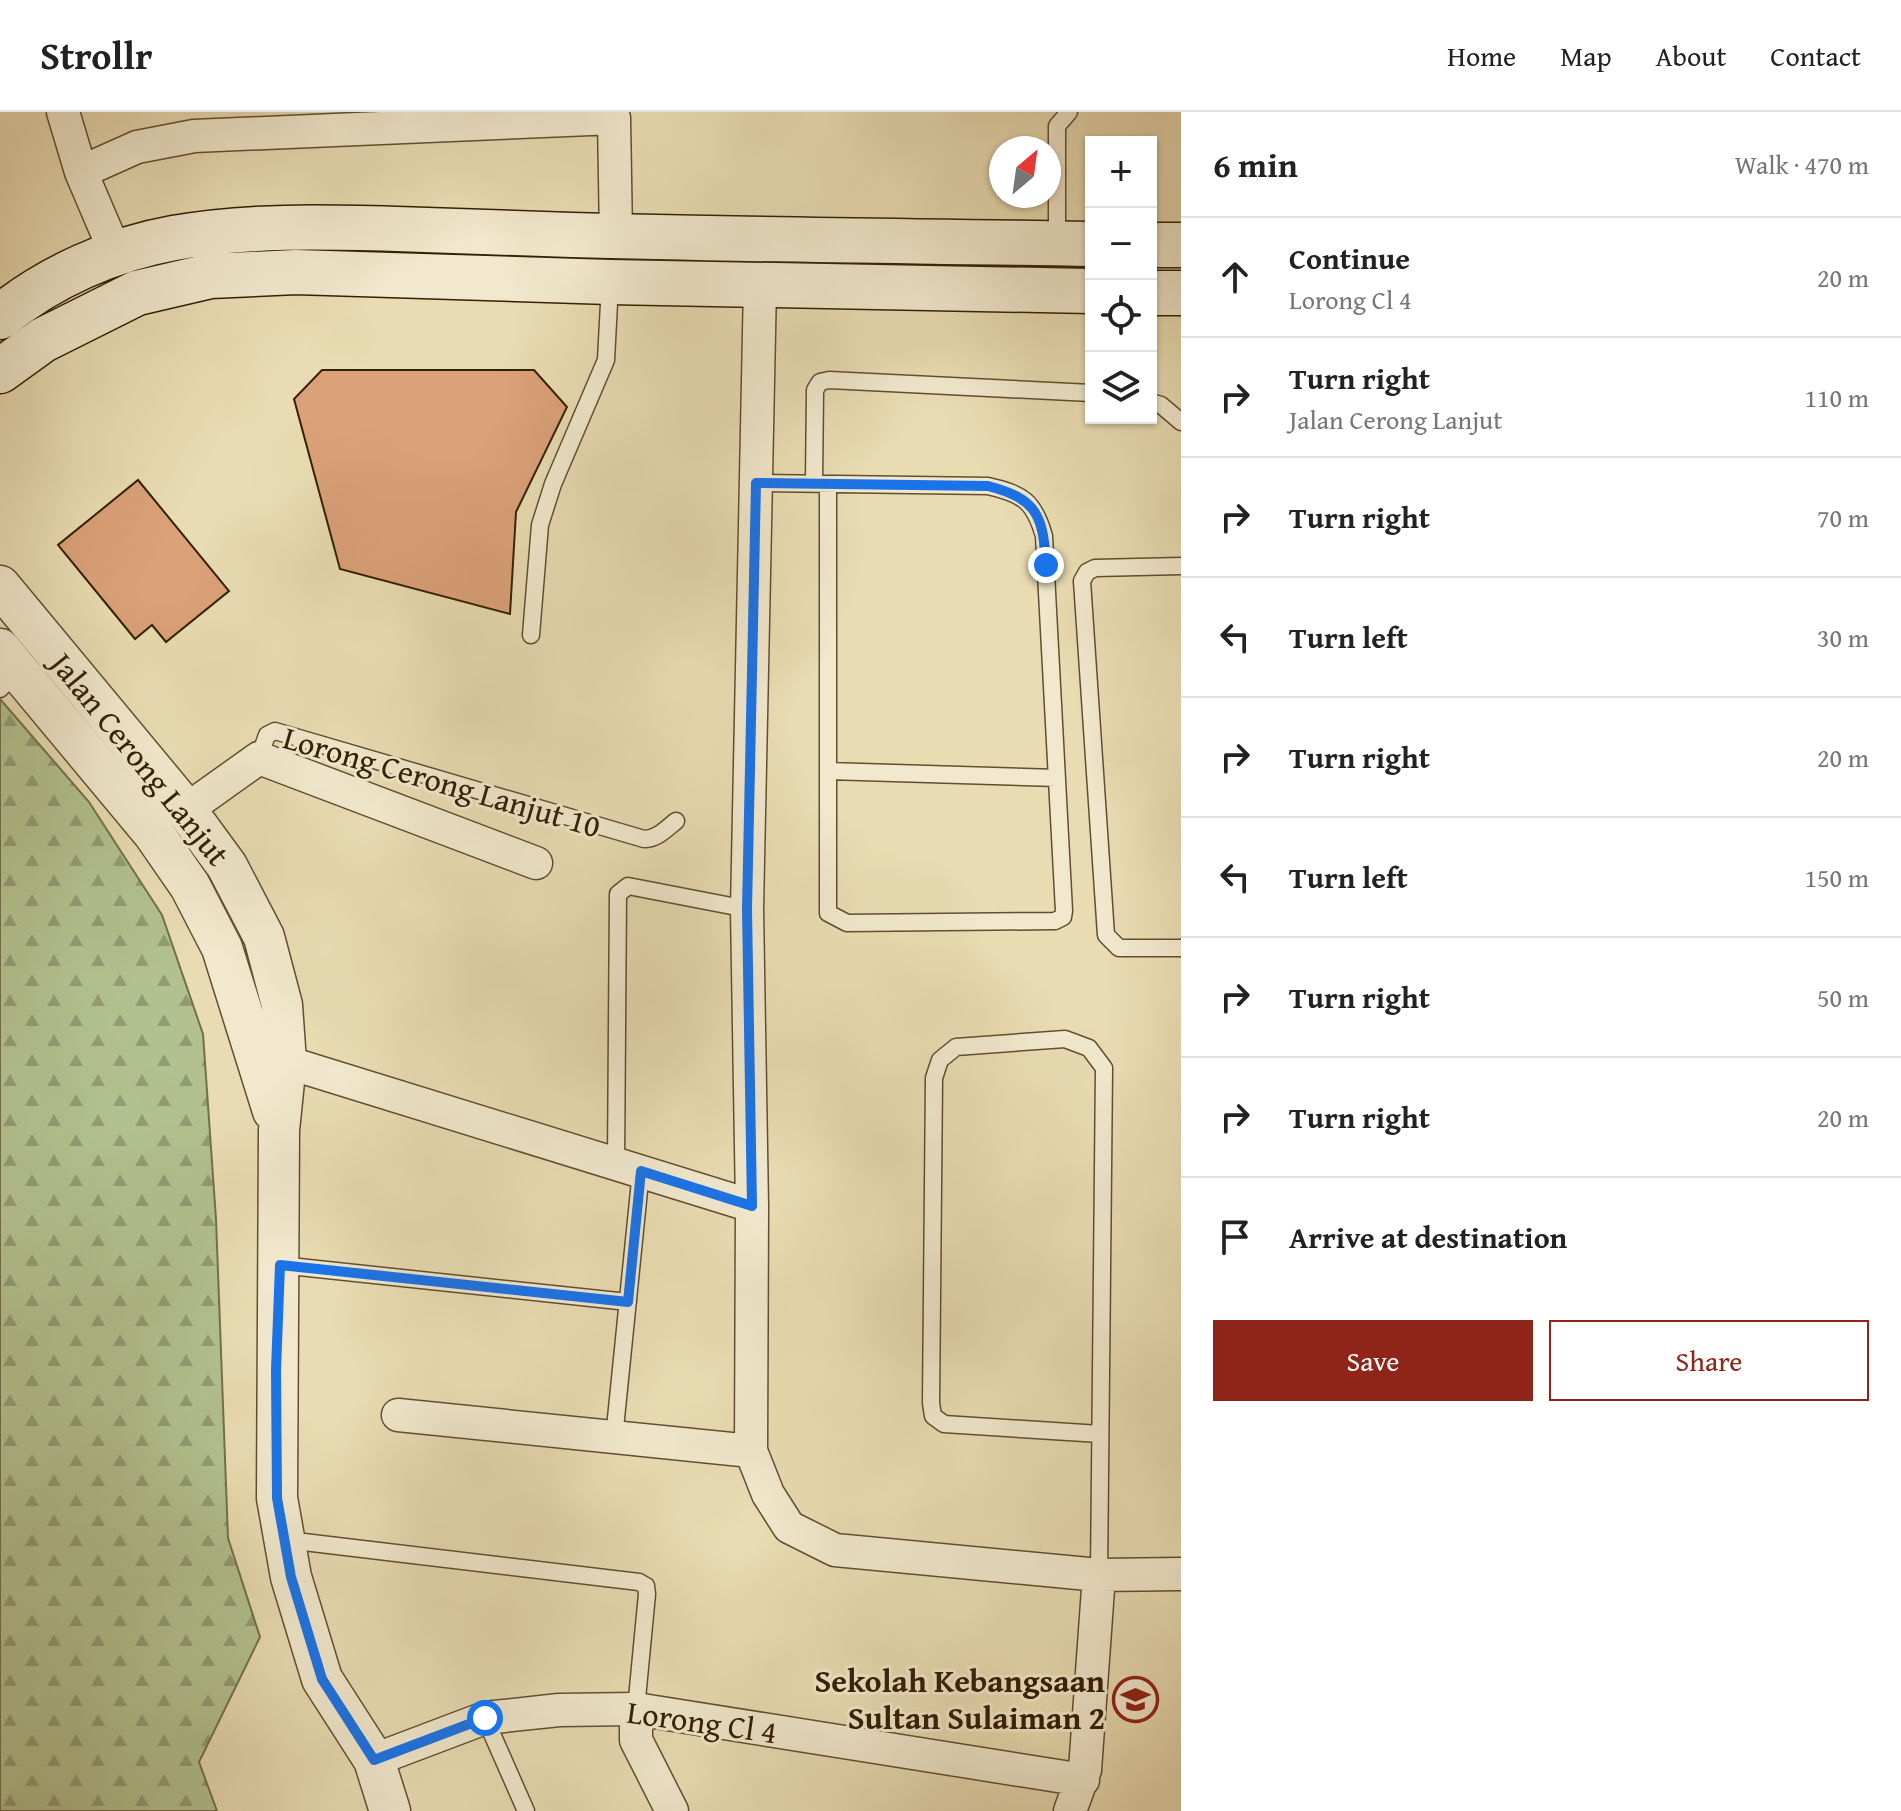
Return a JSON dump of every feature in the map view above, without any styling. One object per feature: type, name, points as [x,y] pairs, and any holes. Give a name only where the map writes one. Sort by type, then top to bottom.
[{"type":"main road","points":[[0,317],[63,276],[116,254],[172,238],[234,230],[295,226],[616,236],[1074,244]]},
{"type":"main road","points":[[1157,245],[1181,245]]},
{"type":"main road","points":[[0,371],[43,340],[137,293],[210,276],[296,272],[610,282],[1085,291]]},
{"type":"main road","points":[[1157,293],[1181,293]]},
{"type":"street","points":[[63,112],[81,172],[116,254]]},
{"type":"street","points":[[81,172],[137,147],[194,136],[614,115],[616,236]]},
{"type":"street","points":[[760,285],[747,909],[752,1206],[751,1451],[768,1494],[789,1527],[835,1550],[1099,1575],[1181,1574]]},
{"type":"street","name":"Jalan Cerong Lanjut","points":[[0,586],[186,810],[227,866],[264,937],[282,1005],[286,1062],[279,1130],[277,1498],[291,1577],[322,1679],[374,1760],[390,1811]]},
{"type":"street","name":"Jalan Cerong Lanjut","points":[[6,670],[154,834],[190,886],[222,948],[279,1130]]},
{"type":"street","points":[[259,758],[536,863]]},
{"type":"street","name":"Lorong Cerong Lanjut 10","points":[[186,810],[259,758]]},
{"type":"street","points":[[286,1062],[752,1206]]},
{"type":"street","points":[[398,1415],[751,1451]]},
{"type":"street","points":[[1070,1811],[1083,1780],[1099,1575]]},
{"type":"street","points":[[636,1709],[636,1740],[672,1811]]},
{"type":"street","name":"Lorong Cl 4","points":[[374,1760],[485,1718],[559,1710],[636,1709],[1083,1780]]},
{"type":"lane","points":[[1069,112],[1057,126],[1074,244]]},
{"type":"lane","points":[[531,635],[540,525],[553,484],[606,360],[610,282]]},
{"type":"lane","points":[[756,483],[821,484],[988,486],[1015,492],[1038,513],[1044,536],[1063,917],[1055,921],[847,923],[828,913],[821,484],[815,390],[820,382],[829,380],[1085,393]]},
{"type":"lane","points":[[1157,404],[1181,422]]},
{"type":"lane","points":[[1181,566],[1095,568],[1087,572],[1082,581],[1106,935],[1119,948],[1181,948]]},
{"type":"lane","name":"Lorong Cerong Lanjut 10","points":[[259,758],[267,735],[275,731],[644,839],[661,834],[676,821]]},
{"type":"lane","points":[[828,771],[1057,778]]},
{"type":"lane","points":[[614,1438],[628,1302],[629,1167],[618,894],[628,886],[747,909]]},
{"type":"lane","points":[[1099,1575],[1104,1068],[1089,1048],[1065,1039],[956,1047],[940,1060],[934,1078],[933,1416],[944,1424],[1100,1434]]},
{"type":"lane","points":[[280,1265],[628,1302]]},
{"type":"lane","points":[[285,1540],[639,1582],[646,1586],[647,1594],[636,1709]]},
{"type":"lane","points":[[485,1718],[526,1811]]},
{"type":"green space","points":[[0,699],[89,802],[162,915],[203,1034],[216,1219],[228,1538],[260,1637],[199,1762],[217,1811],[0,1811]]},
{"type":"building","points":[[322,370],[534,370],[567,407],[516,512],[510,614],[340,569],[294,399]]},
{"type":"building","points":[[138,480],[229,591],[166,642],[152,625],[135,639],[58,545]]},
{"type":"place","name":"Sekolah Kebangsaan Sultan Sulaiman 2","points":[[1136,1699]]},
{"type":"route","points":[[485,1718],[374,1760],[322,1679],[291,1577],[277,1498],[276,1370],[280,1265],[628,1302],[641,1171],[752,1206],[747,909],[756,483],[988,486],[1015,492],[1038,513],[1044,536],[1046,565]]}]
